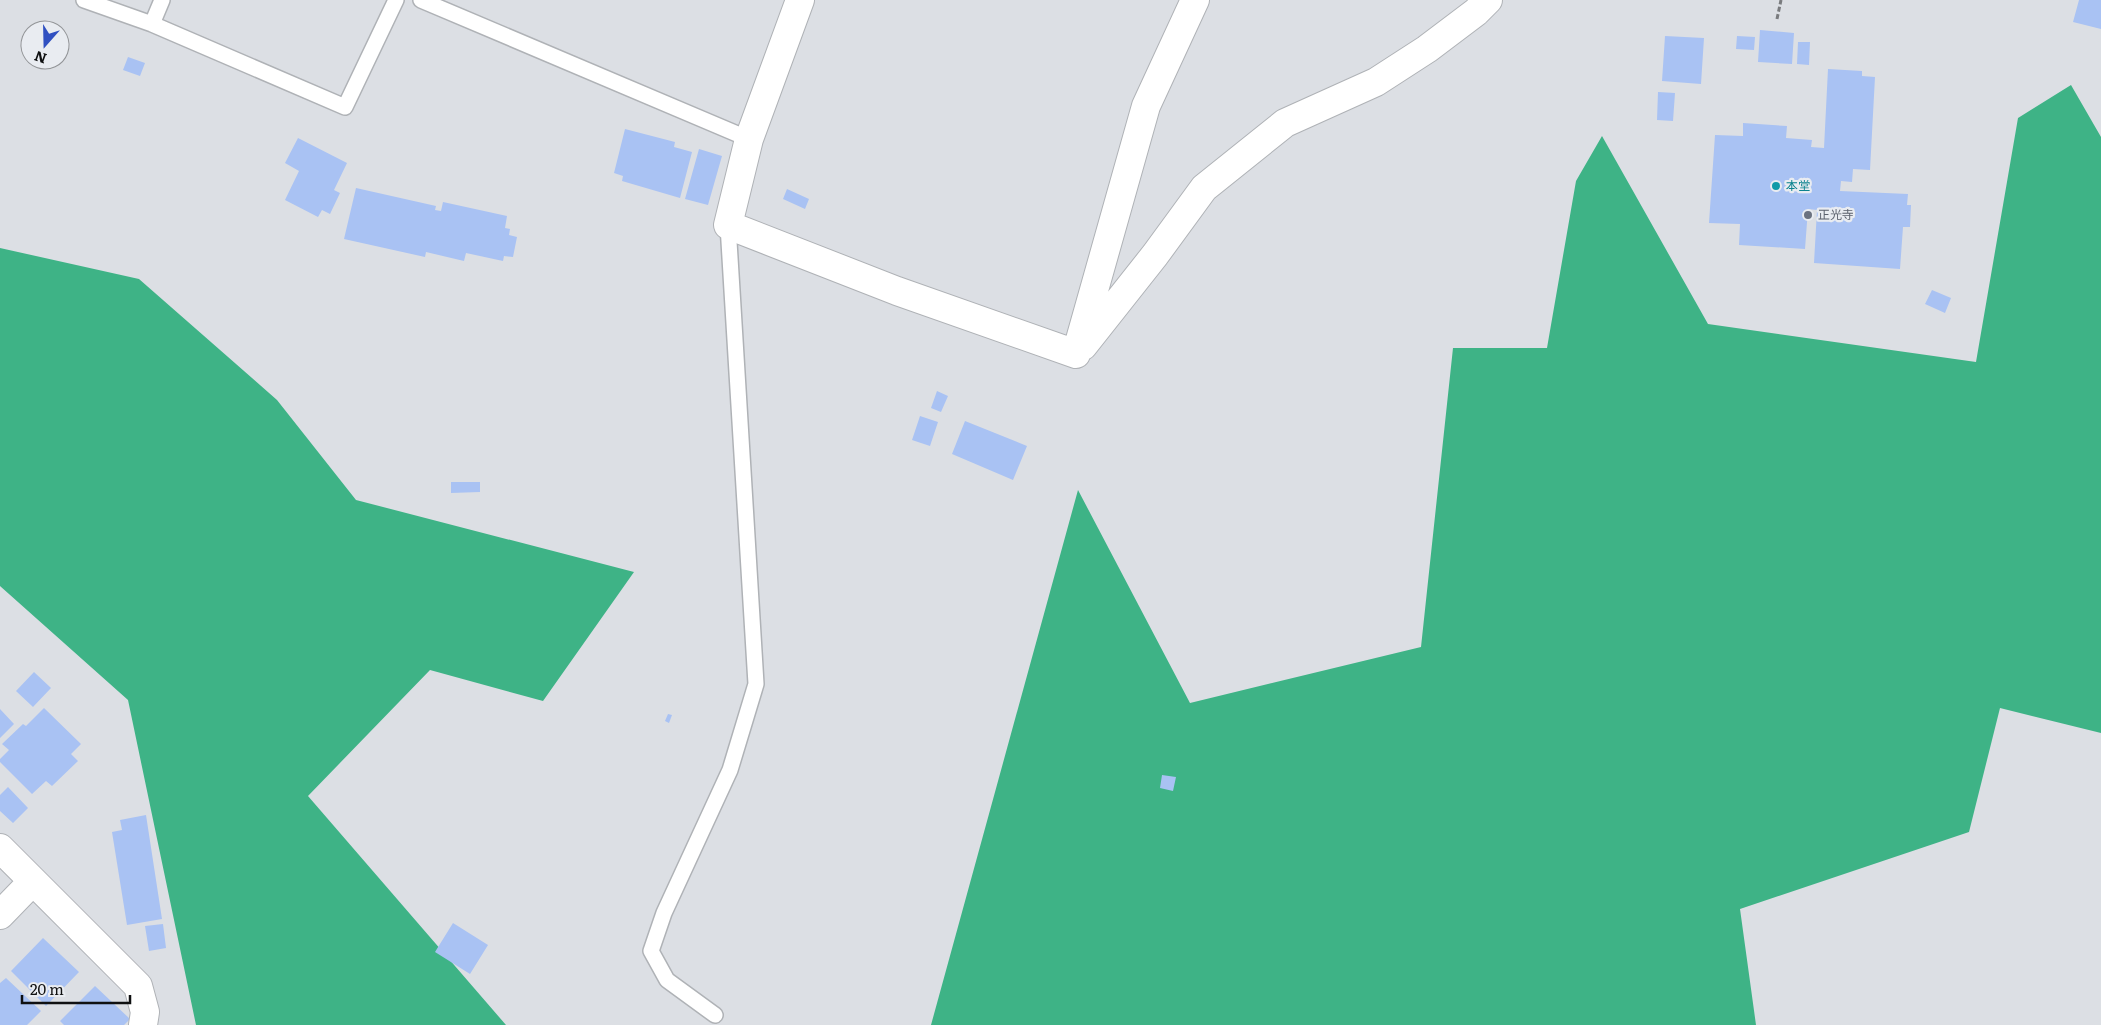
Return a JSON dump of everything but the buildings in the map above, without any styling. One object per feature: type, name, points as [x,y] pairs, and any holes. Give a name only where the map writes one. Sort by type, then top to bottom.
[{"type":"street","points":[[800,0],[749,139],[728,225],[897,291],[1076,354]]},
{"type":"street","points":[[1076,354],[1146,106],[1195,0]]},
{"type":"street","points":[[1076,354],[1155,255],[1204,188],[1285,123],[1376,82],[1426,49],[1476,12],[1488,0]]},
{"type":"street","points":[[0,848],[138,986],[144,1012],[143,1025]]},
{"type":"street","points":[[0,915],[33,881]]},
{"type":"lane","points":[[84,0],[152,24],[345,107],[396,0]]},
{"type":"lane","points":[[152,24],[162,0]]},
{"type":"lane","points":[[421,0],[749,139]]},
{"type":"lane","points":[[715,1015],[667,980],[651,951],[664,913],[730,770],[756,684],[728,225]]},
{"type":"path","points":[[1777,19],[1781,0]]},
{"type":"green space","points":[[2071,85],[2101,137],[2101,733],[2000,708],[1969,832],[1740,909],[1756,1025],[931,1025],[1078,490],[1190,703],[1421,647],[1453,348],[1547,348],[1576,181],[1602,136],[1708,324],[1976,362],[2018,118]]},
{"type":"green space","points":[[0,248],[139,279],[277,400],[356,500],[634,572],[543,701],[430,670],[308,796],[506,1025],[196,1025],[128,700],[0,586]]},
{"type":"place","name":"本堂","points":[[1776,186]]},
{"type":"place","name":"正光寺","points":[[1808,215]]}]
